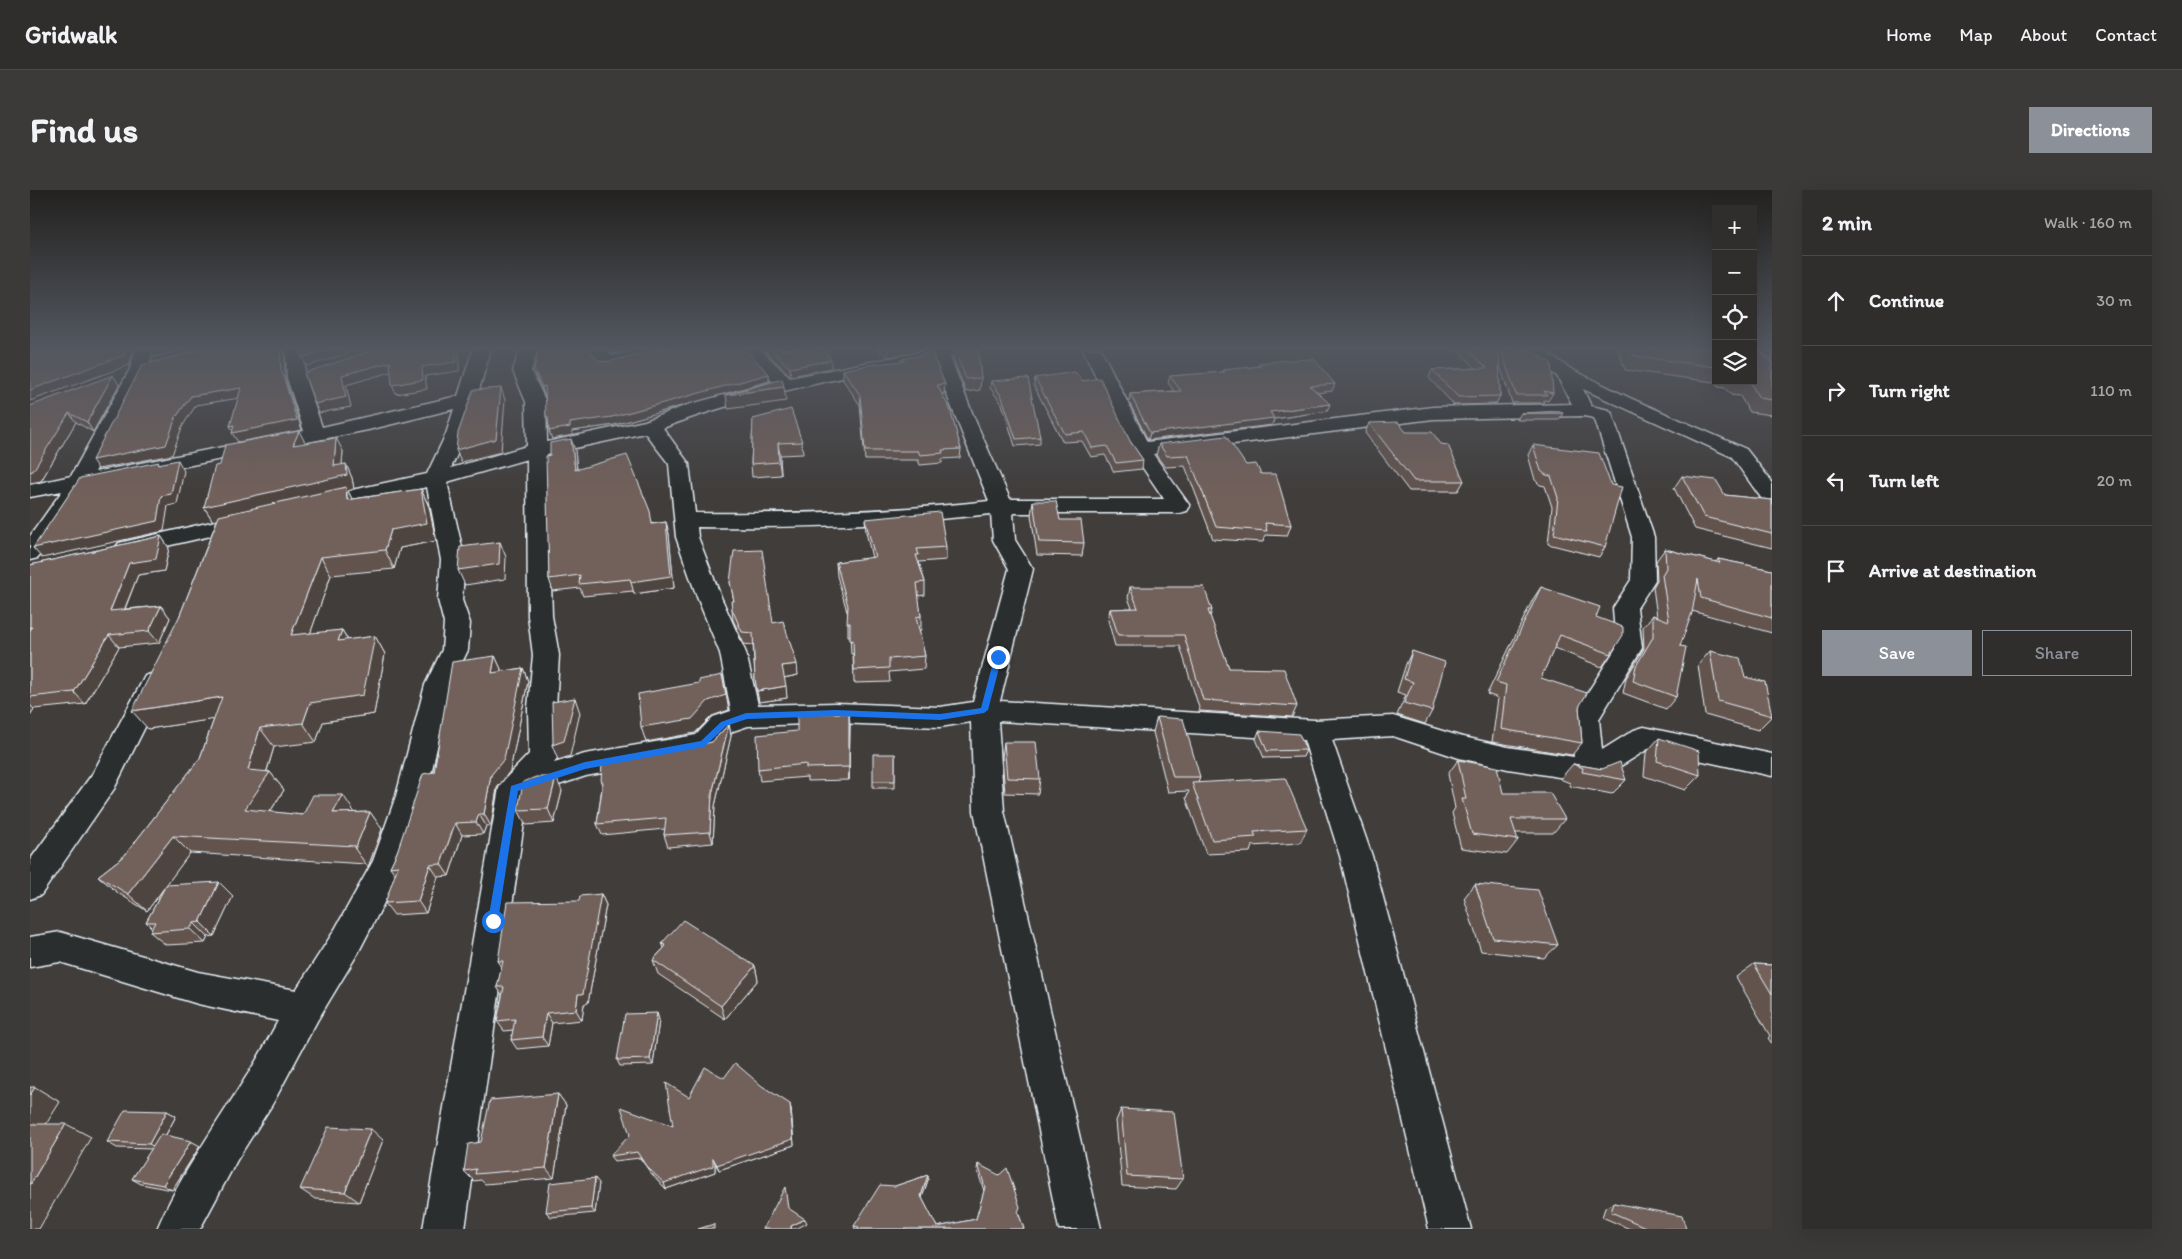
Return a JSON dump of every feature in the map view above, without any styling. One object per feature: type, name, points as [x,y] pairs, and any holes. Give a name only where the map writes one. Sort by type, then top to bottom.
[{"type":"street","points":[[30,553],[80,480],[130,397]]},
{"type":"street","points":[[303,397],[316,435]]},
{"type":"street","points":[[444,1229],[514,788],[543,758],[542,708],[546,655],[540,616],[536,402],[534,397]]},
{"type":"street","points":[[106,553],[436,479],[536,450],[650,426],[696,408],[735,397]]},
{"type":"street","points":[[956,397],[964,420],[1002,506],[1004,540],[1021,569],[984,710],[989,811],[1080,1229]]},
{"type":"street","points":[[685,520],[794,521],[923,515],[1002,506],[1179,506],[1140,449],[1115,397]]},
{"type":"street","points":[[1578,397],[1584,410]]},
{"type":"street","points":[[1614,397],[1739,453],[1772,497]]},
{"type":"street","points":[[30,491],[316,435],[466,400]]},
{"type":"street","points":[[178,1229],[223,1146],[260,1090],[304,1009],[346,942],[388,864],[411,796],[438,685],[455,650],[457,623],[450,600],[453,560],[436,479],[456,434],[466,400]]},
{"type":"street","points":[[1140,449],[1314,430],[1433,413],[1584,410],[1602,414],[1643,537],[1643,580],[1624,608],[1628,648],[1585,719],[1590,771]]},
{"type":"street","points":[[650,426],[663,440],[679,464],[687,537],[709,597],[733,652],[746,716]]},
{"type":"street","points":[[210,551],[219,528]]},
{"type":"street","points":[[30,885],[104,781],[166,659]]},
{"type":"street","points":[[514,788],[585,766],[704,744],[724,724],[746,716],[836,713],[940,717],[984,710],[1315,730],[1393,726],[1459,747],[1508,758],[1590,771],[1644,738],[1772,766]]},
{"type":"street","points":[[1315,730],[1356,856],[1450,1229]]},
{"type":"street","points":[[30,952],[60,947],[198,988],[304,1009]]},
{"type":"building","points":[[53,397],[101,397],[87,422],[69,413],[33,471],[30,472],[30,406]]},
{"type":"building","points":[[125,397],[190,397],[176,417],[166,445],[92,460]]},
{"type":"building","points":[[238,397],[290,397],[297,420],[232,433],[234,425],[230,426]]},
{"type":"building","points":[[313,397],[344,397],[315,404]]},
{"type":"building","points":[[470,397],[500,397],[496,439],[456,450],[458,433]]},
{"type":"building","points":[[545,397],[683,397],[612,417],[570,423],[570,427],[549,431],[548,417],[546,417]]},
{"type":"building","points":[[860,397],[944,397],[950,409],[961,449],[942,450],[943,453],[920,455],[918,451],[865,451]]},
{"type":"building","points":[[1002,397],[1032,397],[1040,437],[1016,439]]},
{"type":"building","points":[[1045,397],[1109,397],[1130,441],[1143,460],[1116,463],[1107,446],[1092,448],[1084,432],[1065,434]]},
{"type":"building","points":[[1132,397],[1323,397],[1330,404],[1270,412],[1274,418],[1150,433]]},
{"type":"building","points":[[1759,397],[1772,397],[1772,400],[1759,398]]},
{"type":"building","points":[[791,409],[802,442],[778,443],[779,462],[751,464],[753,419]]},
{"type":"building","points":[[1561,411],[1563,413],[1521,413]]},
{"type":"building","points":[[1398,422],[1406,432],[1432,432],[1441,444],[1448,445],[1464,481],[1414,481],[1369,423]]},
{"type":"building","points":[[299,431],[293,445],[336,438],[334,466],[346,464],[347,475],[204,507],[215,466],[220,465],[225,445]]},
{"type":"building","points":[[1226,436],[1246,465],[1256,464],[1261,474],[1276,474],[1291,525],[1265,523],[1267,531],[1216,527],[1188,455],[1167,456],[1159,444]]},
{"type":"building","points":[[571,439],[575,470],[627,455],[650,511],[652,524],[666,522],[671,576],[631,582],[630,579],[579,584],[580,575],[549,579],[546,456],[550,455],[550,443]]},
{"type":"building","points":[[1533,445],[1599,453],[1611,485],[1622,487],[1605,547],[1554,534],[1558,498],[1551,476],[1541,471]]},
{"type":"building","points":[[178,460],[171,494],[161,496],[157,521],[33,548],[80,478]]},
{"type":"building","points":[[1682,476],[1716,480],[1725,495],[1772,500],[1772,534],[1704,517]]},
{"type":"building","points":[[346,487],[347,500],[421,489],[427,523],[391,530],[385,550],[321,557],[291,635],[342,630],[338,641],[375,636],[363,695],[310,703],[303,723],[260,728],[248,770],[270,772],[245,809],[303,815],[313,795],[343,795],[333,813],[370,812],[355,849],[355,846],[173,836],[128,894],[98,876],[125,855],[200,758],[222,697],[132,711],[180,615],[219,516]]},
{"type":"building","points":[[1033,501],[1056,501],[1060,520],[1081,520],[1084,543],[1039,542]]},
{"type":"building","points":[[940,512],[946,547],[917,549],[919,555],[916,555],[925,582],[917,583],[921,616],[916,617],[925,656],[889,659],[889,668],[854,670],[853,640],[850,641],[850,623],[847,623],[848,606],[836,562],[875,557],[865,519]]},
{"type":"building","points":[[161,536],[156,559],[129,563],[110,611],[161,606],[149,631],[109,635],[74,692],[30,697],[30,631],[32,627],[30,628],[30,565]]},
{"type":"building","points":[[500,542],[499,564],[458,570],[460,547]]},
{"type":"building","points":[[1665,549],[1720,563],[1718,559],[1772,570],[1772,618],[1701,598],[1698,579],[1692,613],[1680,646],[1686,647],[1676,697],[1633,681],[1636,666],[1653,637],[1653,615],[1669,621],[1662,575],[1666,568]]},
{"type":"building","points":[[762,550],[773,623],[783,621],[797,664],[782,666],[786,686],[757,691],[753,633],[742,632],[732,609],[731,601],[734,601],[730,582],[734,551]]},
{"type":"building","points":[[1130,587],[1204,587],[1212,610],[1208,610],[1229,668],[1284,669],[1297,706],[1203,700],[1184,635],[1118,635],[1110,609],[1138,608]]},
{"type":"building","points":[[1541,587],[1600,607],[1596,617],[1623,627],[1623,635],[1611,654],[1560,635],[1541,678],[1587,693],[1579,707],[1582,743],[1501,729],[1506,685],[1496,682]]},
{"type":"building","points":[[1412,651],[1445,662],[1432,711],[1404,703],[1413,682],[1404,679]]},
{"type":"building","points":[[1710,651],[1740,658],[1745,677],[1765,682],[1772,716],[1718,701]]},
{"type":"building","points":[[495,656],[492,673],[523,668],[504,759],[491,775],[484,814],[479,814],[476,822],[455,823],[441,864],[430,865],[418,901],[385,903],[398,866],[390,867],[397,852],[423,774],[434,772],[452,662]]},
{"type":"building","points":[[722,675],[726,695],[708,701],[692,719],[641,727],[638,694],[699,683],[699,680]]},
{"type":"building","points":[[575,698],[564,741],[552,745],[552,702]]},
{"type":"building","points":[[797,713],[849,713],[849,767],[806,768],[806,764],[758,769],[757,735],[797,731]]},
{"type":"building","points":[[1157,717],[1183,719],[1200,777],[1173,777]]},
{"type":"building","points":[[729,724],[712,794],[710,832],[664,835],[666,818],[597,824],[603,782],[601,782],[602,763],[712,742]]},
{"type":"building","points":[[1259,731],[1299,734],[1306,750],[1267,751]]},
{"type":"building","points":[[1659,738],[1699,751],[1700,775],[1657,761]]},
{"type":"building","points":[[1004,742],[1036,742],[1040,779],[1007,778]]},
{"type":"building","points":[[873,754],[895,754],[895,781],[873,781]]},
{"type":"building","points":[[1458,760],[1497,767],[1503,793],[1550,793],[1565,819],[1511,819],[1518,840],[1472,834],[1462,799],[1466,799]]},
{"type":"building","points":[[1620,762],[1626,780],[1582,772],[1583,768],[1573,764],[1602,769]]},
{"type":"building","points":[[536,777],[556,777],[548,809],[518,810],[523,782]]},
{"type":"building","points":[[1285,778],[1307,829],[1254,832],[1256,837],[1212,840],[1192,783]]},
{"type":"building","points":[[219,882],[200,922],[194,923],[190,929],[150,932],[155,922],[146,922],[166,885]]},
{"type":"building","points":[[1475,884],[1538,890],[1558,945],[1493,938]]},
{"type":"building","points":[[601,894],[583,994],[578,994],[576,1010],[546,1013],[542,1037],[511,1040],[515,1019],[497,1021],[504,987],[497,987],[503,961],[498,961],[507,902],[579,901],[580,896]]},
{"type":"building","points":[[683,920],[755,966],[721,1006],[653,960],[666,946],[662,943]]},
{"type":"building","points":[[1754,964],[1772,965],[1772,994]]},
{"type":"building","points":[[657,1013],[650,1059],[617,1060],[625,1014]]},
{"type":"building","points":[[735,1063],[762,1086],[790,1104],[793,1139],[717,1165],[713,1158],[713,1166],[664,1183],[646,1166],[637,1152],[610,1156],[630,1135],[621,1107],[673,1126],[666,1083],[689,1097],[705,1067],[724,1078]]},
{"type":"building","points":[[30,1087],[35,1087],[30,1095]]},
{"type":"building","points":[[558,1094],[546,1168],[475,1174],[476,1169],[464,1171],[468,1144],[481,1142],[490,1100]]},
{"type":"building","points":[[1121,1109],[1174,1112],[1183,1179],[1127,1176]]},
{"type":"building","points":[[125,1110],[167,1111],[149,1144],[107,1142]]},
{"type":"building","points":[[30,1124],[66,1124],[30,1185]]},
{"type":"building","points":[[328,1127],[371,1129],[345,1192],[300,1189]]},
{"type":"building","points":[[161,1134],[191,1141],[163,1185],[132,1179]]},
{"type":"building","points":[[978,1164],[999,1175],[1007,1168],[1020,1207],[1018,1212],[1024,1229],[858,1229],[859,1227],[854,1226],[880,1185],[895,1186],[928,1175],[921,1196],[937,1227],[976,1219],[985,1187]]},
{"type":"building","points":[[595,1178],[591,1208],[546,1212],[550,1183]]},
{"type":"building","points":[[785,1187],[788,1208],[805,1219],[791,1226],[791,1229],[763,1229]]},
{"type":"building","points":[[1614,1203],[1682,1216],[1686,1229],[1650,1229],[1611,1212]]},
{"type":"building","points":[[714,1224],[714,1229],[698,1229]]},
{"type":"route","points":[[493,921],[514,788],[585,766],[704,744],[724,724],[746,716],[836,713],[940,717],[984,710],[998,657]]}]
